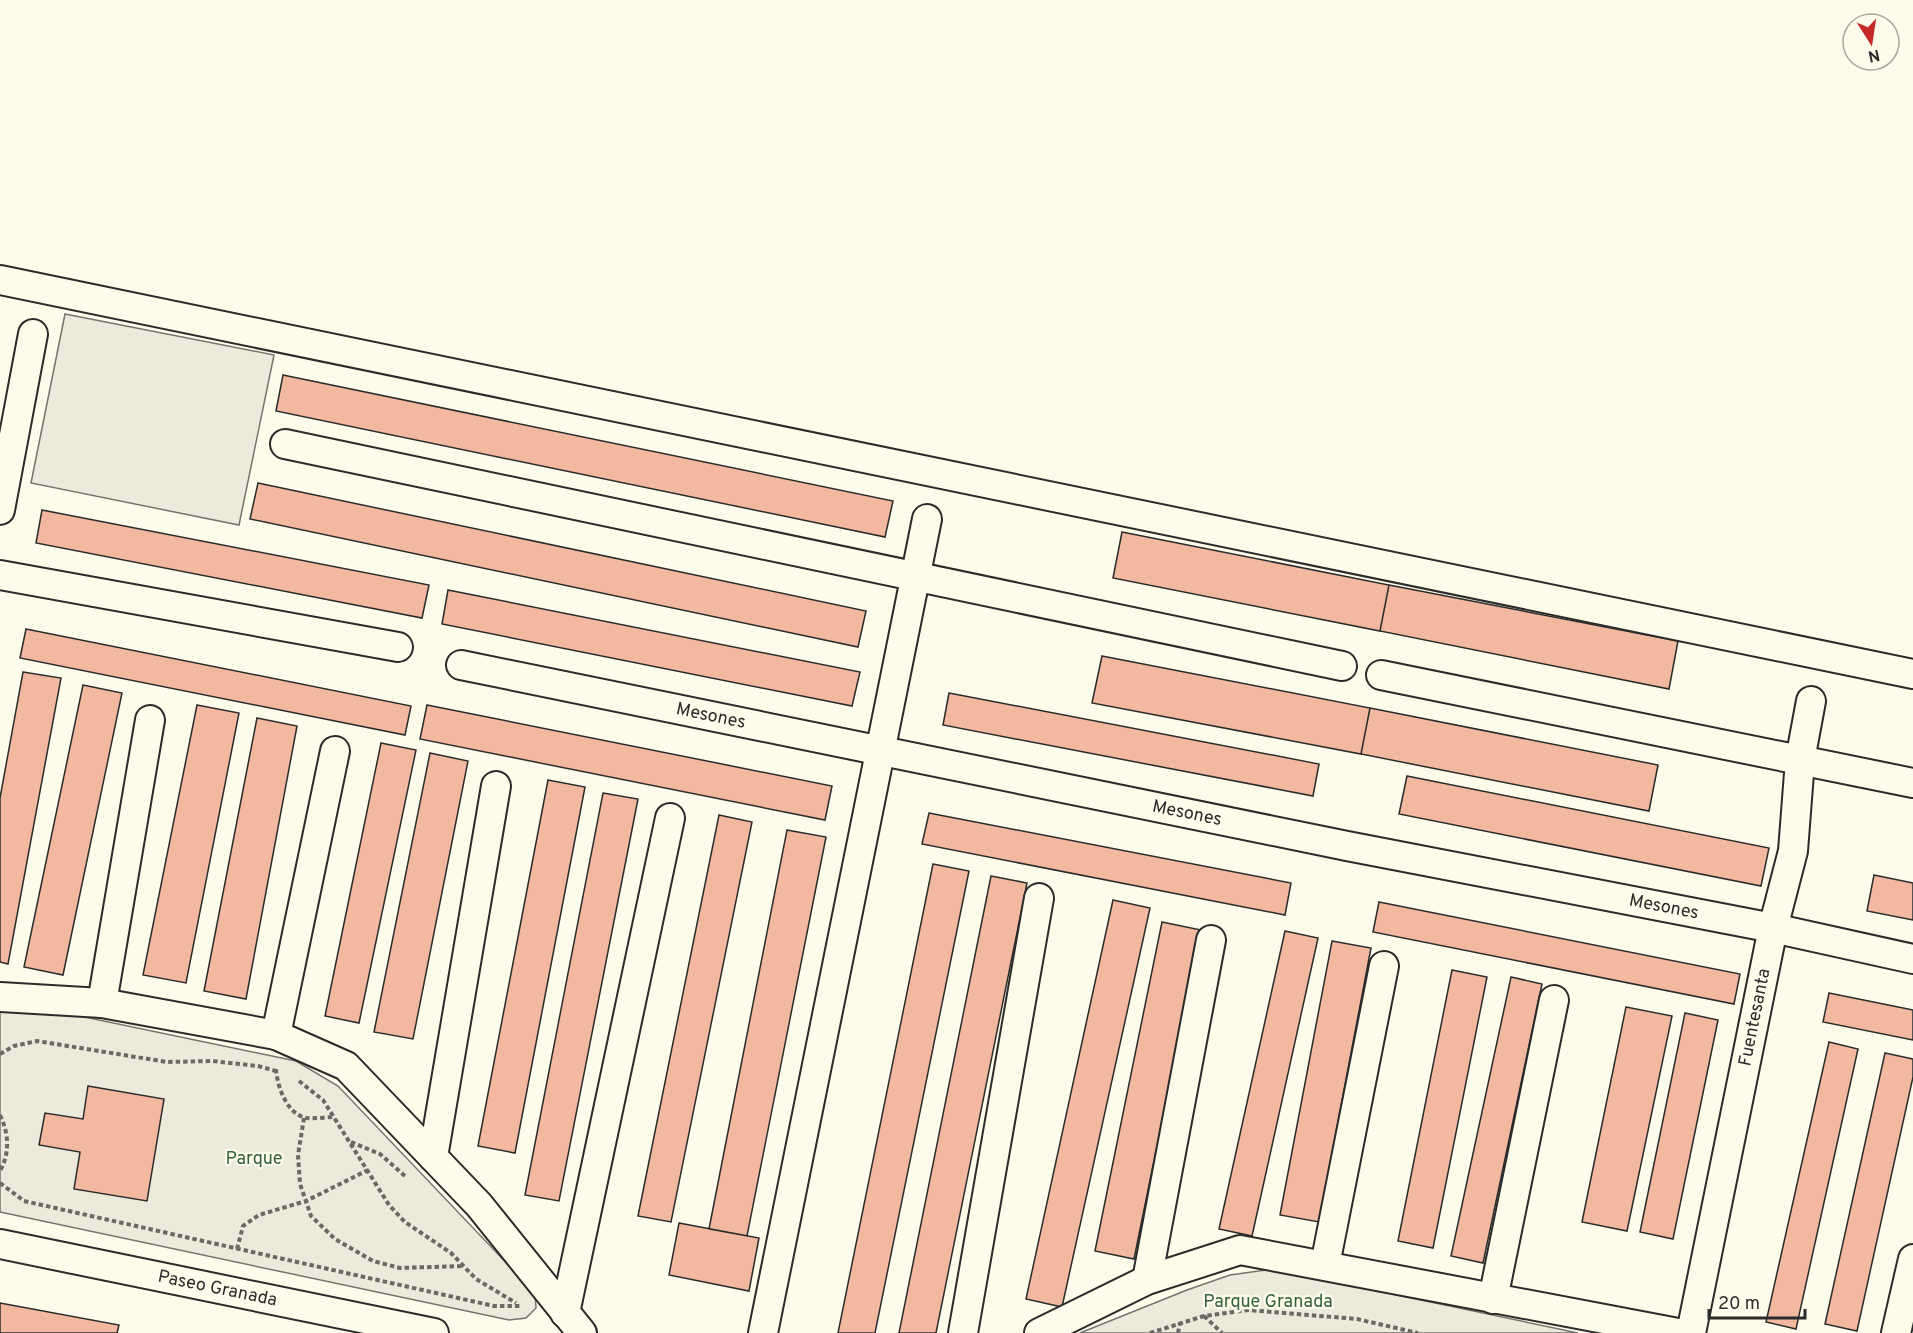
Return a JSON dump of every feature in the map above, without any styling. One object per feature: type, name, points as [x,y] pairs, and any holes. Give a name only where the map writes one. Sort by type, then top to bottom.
[{"type":"street","points":[[0,280],[1913,674]]},
{"type":"street","points":[[0,510],[11,394],[33,334]]},
{"type":"street","points":[[285,444],[1342,666]]},
{"type":"street","points":[[763,1333],[927,519]]},
{"type":"street","points":[[0,575],[398,647]]},
{"type":"street","name":"Mesones","points":[[461,665],[1336,844],[1773,928],[1913,959]]},
{"type":"street","points":[[1381,675],[1913,783]]},
{"type":"street","name":"Fuentesanta","points":[[1691,1333],[1773,928],[1793,851],[1800,760],[1811,701]]},
{"type":"street","points":[[102,1003],[150,720]]},
{"type":"street","points":[[276,1035],[335,751]]},
{"type":"street","points":[[433,1157],[496,786]]},
{"type":"street","points":[[574,1323],[670,818]]},
{"type":"street","points":[[963,1333],[1039,898]]},
{"type":"street","points":[[1147,1280],[1210,940]]},
{"type":"street","points":[[1325,1265],[1384,966]]},
{"type":"street","points":[[0,997],[102,1003],[276,1035],[346,1066],[479,1205],[574,1323]]},
{"type":"street","points":[[1493,1299],[1554,1000]]},
{"type":"street","name":"Paseo Granada","points":[[0,1245],[434,1333]]},
{"type":"street","points":[[1039,1333],[1147,1280],[1240,1250],[1678,1333]]},
{"type":"street","points":[[1896,1333],[1913,1259]]},
{"type":"path","points":[[276,1035],[276,1071],[279,1088],[287,1104],[304,1118],[335,1117]]},
{"type":"path","points":[[0,1054],[14,1046],[37,1041],[166,1062],[212,1061],[258,1066],[285,1074]]},
{"type":"path","points":[[294,1077],[323,1100],[389,1205],[405,1222],[451,1253],[476,1279],[522,1306]]},
{"type":"path","points":[[0,1115],[8,1140],[6,1160],[0,1171]]},
{"type":"path","points":[[304,1118],[298,1155],[300,1184],[311,1216],[335,1239],[373,1261],[400,1268],[463,1266]]},
{"type":"path","points":[[351,1142],[380,1154],[410,1181]]},
{"type":"path","points":[[237,1249],[243,1226],[259,1215],[306,1201],[368,1170]]},
{"type":"path","points":[[0,1183],[24,1201],[494,1306],[522,1306]]},
{"type":"path","points":[[518,1295],[522,1306]]},
{"type":"path","points":[[1149,1333],[1204,1316],[1248,1310],[1357,1319],[1418,1333]]},
{"type":"path","points":[[1204,1316],[1222,1333]]},
{"type":"path","points":[[1178,1333],[1180,1323]]},
{"type":"green space","points":[[65,314],[274,355],[239,525],[31,483]]},
{"type":"green space","name":"Parque","points":[[12,1009],[51,1010],[296,1061],[338,1086],[535,1293],[536,1308],[526,1318],[509,1320],[0,1212],[0,1012]]},
{"type":"green space","name":"Parque Granada","points":[[1273,1269],[1578,1333],[1080,1333],[1230,1275]]},
{"type":"building","points":[[283,375],[893,501],[885,537],[276,411]]},
{"type":"building","points":[[258,483],[866,611],[858,647],[250,519]]},
{"type":"building","points":[[42,510],[429,585],[422,618],[36,543]]},
{"type":"building","points":[[1122,532],[1389,585],[1380,631],[1113,578]]},
{"type":"building","points":[[1389,585],[1678,641],[1669,689],[1380,631]]},
{"type":"building","points":[[448,590],[860,672],[852,706],[442,624]]},
{"type":"building","points":[[26,629],[411,706],[405,735],[20,658]]},
{"type":"building","points":[[1102,656],[1370,708],[1361,754],[1092,703]]},
{"type":"building","points":[[23,672],[61,678],[8,964],[0,962],[0,798]]},
{"type":"building","points":[[83,685],[122,693],[63,975],[24,967]]},
{"type":"building","points":[[949,693],[1319,764],[1313,796],[943,725]]},
{"type":"building","points":[[197,705],[239,713],[186,983],[143,975]]},
{"type":"building","points":[[427,705],[832,786],[825,820],[420,739]]},
{"type":"building","points":[[1370,708],[1658,765],[1649,811],[1361,754]]},
{"type":"building","points":[[257,718],[297,726],[246,999],[204,991]]},
{"type":"building","points":[[381,743],[416,750],[359,1023],[325,1016]]},
{"type":"building","points":[[430,753],[468,761],[413,1039],[374,1032]]},
{"type":"building","points":[[1407,776],[1769,848],[1761,886],[1399,814]]},
{"type":"building","points":[[548,780],[585,787],[515,1153],[478,1146]]},
{"type":"building","points":[[603,793],[638,799],[559,1201],[525,1195]]},
{"type":"building","points":[[929,813],[1291,883],[1285,915],[922,844]]},
{"type":"building","points":[[719,815],[752,822],[671,1222],[638,1216]]},
{"type":"building","points":[[787,830],[826,837],[747,1236],[709,1229]]},
{"type":"building","points":[[933,864],[969,871],[875,1333],[838,1333]]},
{"type":"building","points":[[1874,875],[1913,883],[1913,920],[1867,911]]},
{"type":"building","points":[[991,876],[1027,883],[936,1333],[899,1333]]},
{"type":"building","points":[[1113,900],[1150,908],[1062,1307],[1026,1299]]},
{"type":"building","points":[[1379,902],[1740,974],[1734,1004],[1373,932]]},
{"type":"building","points":[[1162,922],[1201,930],[1134,1259],[1095,1251]]},
{"type":"building","points":[[1285,931],[1318,938],[1252,1236],[1219,1229]]},
{"type":"building","points":[[1332,941],[1371,948],[1319,1222],[1280,1215]]},
{"type":"building","points":[[1452,970],[1487,977],[1433,1248],[1398,1241]]},
{"type":"building","points":[[1511,977],[1542,984],[1483,1263],[1451,1256]]},
{"type":"building","points":[[1829,993],[1913,1010],[1913,1040],[1823,1022]]},
{"type":"building","points":[[1626,1007],[1672,1016],[1627,1231],[1582,1222]]},
{"type":"building","points":[[1685,1013],[1718,1020],[1673,1239],[1640,1232]]},
{"type":"building","points":[[1829,1042],[1858,1049],[1796,1329],[1766,1322]]},
{"type":"building","points":[[1885,1053],[1913,1059],[1913,1077],[1857,1331],[1825,1324]]},
{"type":"building","points":[[88,1086],[164,1099],[147,1201],[74,1189],[80,1152],[39,1145],[45,1113],[83,1119]]},
{"type":"building","points":[[679,1223],[759,1238],[749,1291],[669,1275]]},
{"type":"building","points":[[0,1303],[119,1325],[117,1333],[0,1333]]}]
